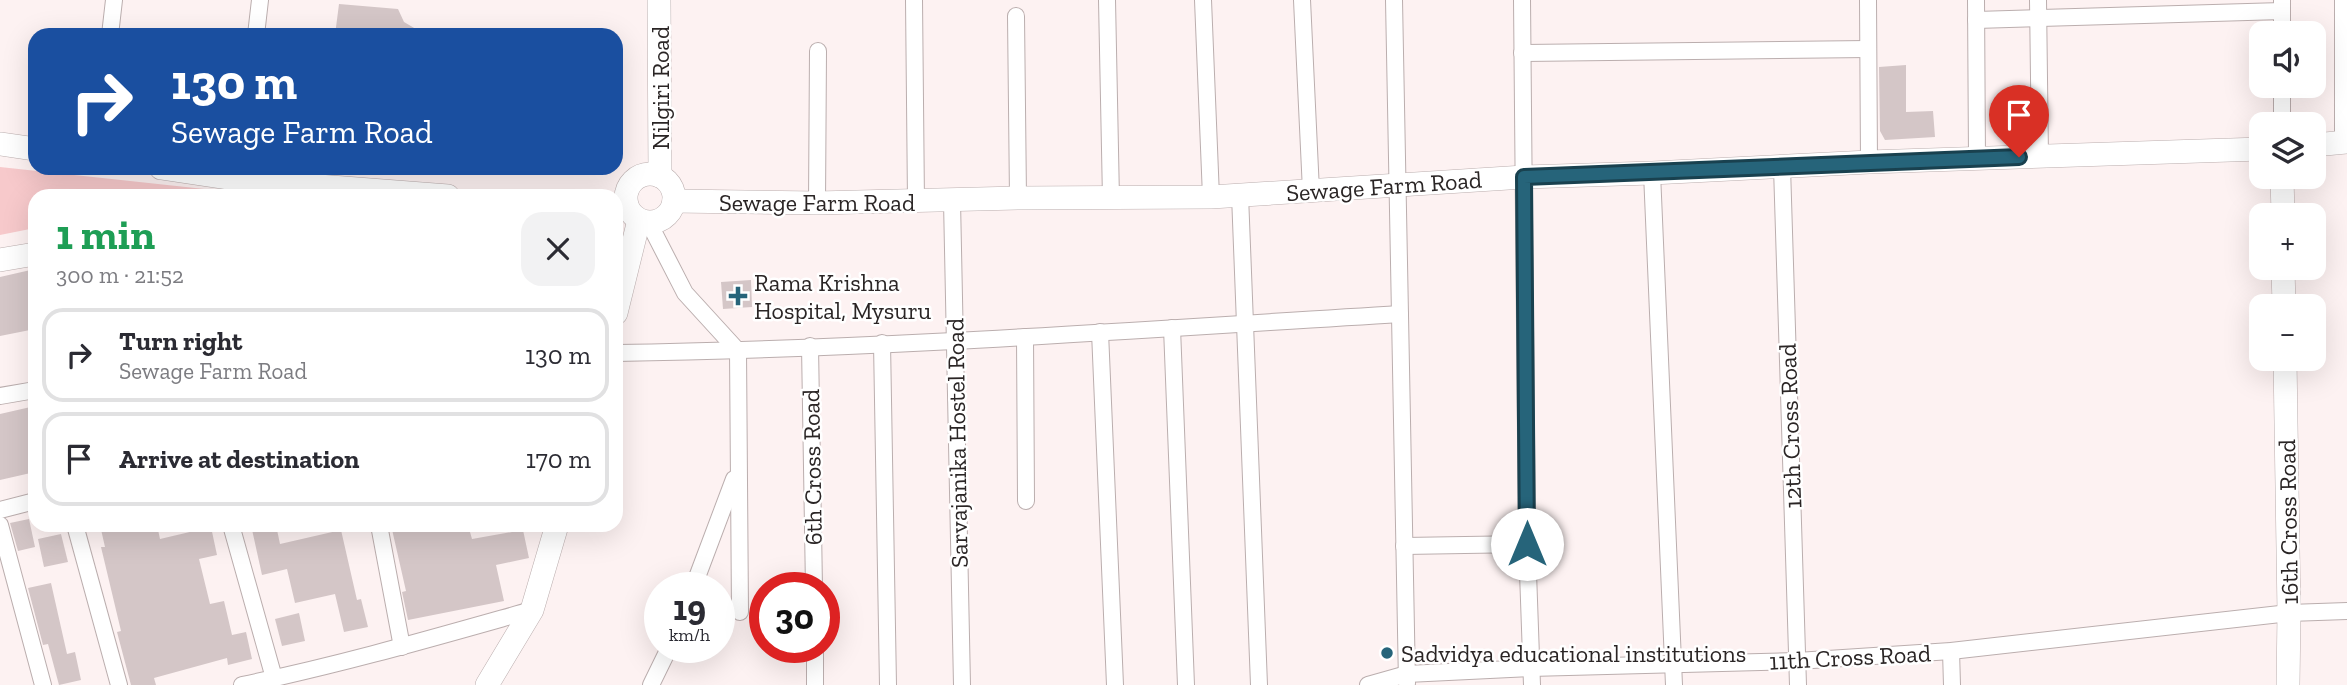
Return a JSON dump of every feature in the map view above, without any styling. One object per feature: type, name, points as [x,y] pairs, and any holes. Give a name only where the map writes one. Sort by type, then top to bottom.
[{"type":"main road","name":"Nilgiri Road","points":[[659,0],[660,176]]},
{"type":"main road","points":[[2326,144],[2345,143]]},
{"type":"main road","points":[[0,144],[28,148]]},
{"type":"main road","name":"Sewage Farm Road","points":[[674,201],[817,203],[1212,197],[1524,177],[2249,149]]},
{"type":"main road","points":[[623,192],[636,178],[651,174],[660,176],[671,187],[674,201],[672,209],[665,218],[644,222]]},
{"type":"main road","points":[[250,175],[375,189]]},
{"type":"main road","points":[[623,198],[628,208],[644,222]]},
{"type":"main road","points":[[623,290],[644,222]]},
{"type":"main road","points":[[0,260],[28,255]]},
{"type":"main road","name":"16th Cross Road","points":[[2285,371],[2288,685]]},
{"type":"main road","points":[[487,685],[533,610],[555,532]]},
{"type":"street","points":[[111,28],[114,0]]},
{"type":"street","points":[[257,28],[260,0]]},
{"type":"street","points":[[914,0],[916,202]]},
{"type":"street","points":[[1107,0],[1111,199]]},
{"type":"street","points":[[1203,0],[1212,197]]},
{"type":"street","points":[[1302,0],[1311,191]]},
{"type":"street","points":[[1394,0],[1407,680]]},
{"type":"street","points":[[1522,0],[1527,544],[1532,685]]},
{"type":"street","points":[[1868,0],[1869,162]]},
{"type":"street","points":[[1976,0],[1977,158]]},
{"type":"street","points":[[2038,0],[2040,156]]},
{"type":"street","points":[[2343,0],[2345,143]]},
{"type":"street","points":[[1976,20],[2282,6]]},
{"type":"street","points":[[1016,16],[1018,198]]},
{"type":"street","points":[[1522,53],[1868,49]]},
{"type":"street","points":[[817,203],[818,51]]},
{"type":"street","name":"12th Cross Road","points":[[1782,167],[1798,685]]},
{"type":"street","points":[[1652,173],[1674,685]]},
{"type":"street","points":[[1240,195],[1259,685]]},
{"type":"street","name":"Sarvajanika Hostel Road","points":[[952,201],[962,685]]},
{"type":"street","points":[[644,222],[685,293],[738,351],[740,612]]},
{"type":"street","points":[[623,353],[738,351],[956,341],[1400,314]]},
{"type":"street","points":[[1172,328],[1186,685]]},
{"type":"street","points":[[1100,332],[1115,685]]},
{"type":"street","points":[[1025,337],[1026,501]]},
{"type":"street","points":[[882,344],[888,685]]},
{"type":"street","name":"6th Cross Road","points":[[810,346],[814,572]]},
{"type":"street","points":[[0,396],[28,391]]},
{"type":"street","points":[[699,572],[738,468]]},
{"type":"street","points":[[0,510],[28,503]]},
{"type":"street","points":[[0,525],[43,685]]},
{"type":"street","points":[[77,532],[119,685]]},
{"type":"street","points":[[233,532],[274,678]]},
{"type":"street","points":[[380,532],[402,647]]},
{"type":"street","points":[[1404,546],[1527,544]]},
{"type":"street","points":[[242,685],[274,678],[296,679],[533,610]]},
{"type":"street","name":"11th Cross Road","points":[[1368,685],[1530,668],[1797,661],[1951,651],[2289,613],[2347,611]]},
{"type":"street","points":[[1951,651],[1952,685]]},
{"type":"street","points":[[652,685],[662,663]]},
{"type":"street","points":[[664,685],[665,663]]},
{"type":"street","points":[[815,663],[815,685]]},
{"type":"shaded area","points":[[0,167],[28,170],[28,175],[74,175],[204,189],[28,189],[28,229],[0,235]]},
{"type":"building","points":[[339,4],[398,9],[404,22],[414,28],[336,28]]},
{"type":"building","points":[[1906,65],[1906,112],[1933,111],[1935,137],[1885,140],[1880,131],[1879,67]]},
{"type":"building","points":[[28,271],[28,330],[0,336],[0,277]]},
{"type":"building","points":[[751,280],[752,307],[723,309],[721,282]]},
{"type":"building","points":[[28,408],[28,474],[0,480],[0,414]]},
{"type":"building","points":[[28,519],[28,532],[32,532],[35,547],[18,551],[10,523]]},
{"type":"building","points":[[102,532],[158,532],[160,539],[190,532],[212,532],[217,555],[199,559],[210,604],[224,601],[232,635],[246,632],[252,659],[228,665],[227,658],[154,678],[156,685],[131,685],[117,632],[121,631],[101,547],[105,547]]},
{"type":"building","points":[[253,532],[277,532],[280,544],[341,532],[357,600],[361,599],[368,627],[344,632],[335,594],[295,603],[287,569],[262,575]]},
{"type":"building","points":[[393,532],[470,532],[472,539],[523,532],[529,558],[496,565],[504,601],[408,620],[402,592],[406,591]]},
{"type":"building","points":[[61,534],[68,562],[44,567],[38,539]]},
{"type":"building","points":[[51,583],[67,654],[75,652],[81,680],[59,685],[48,644],[43,645],[28,588]]},
{"type":"building","points":[[299,613],[305,641],[282,646],[275,619]]},
{"type":"place","name":"Rama Krishna Hospital, Mysuru","points":[[738,296]]},
{"type":"place","name":"Sadvidya educational institutions","points":[[1387,653]]},
{"type":"route","points":[[1527,544],[1524,177],[2019,157]]}]
